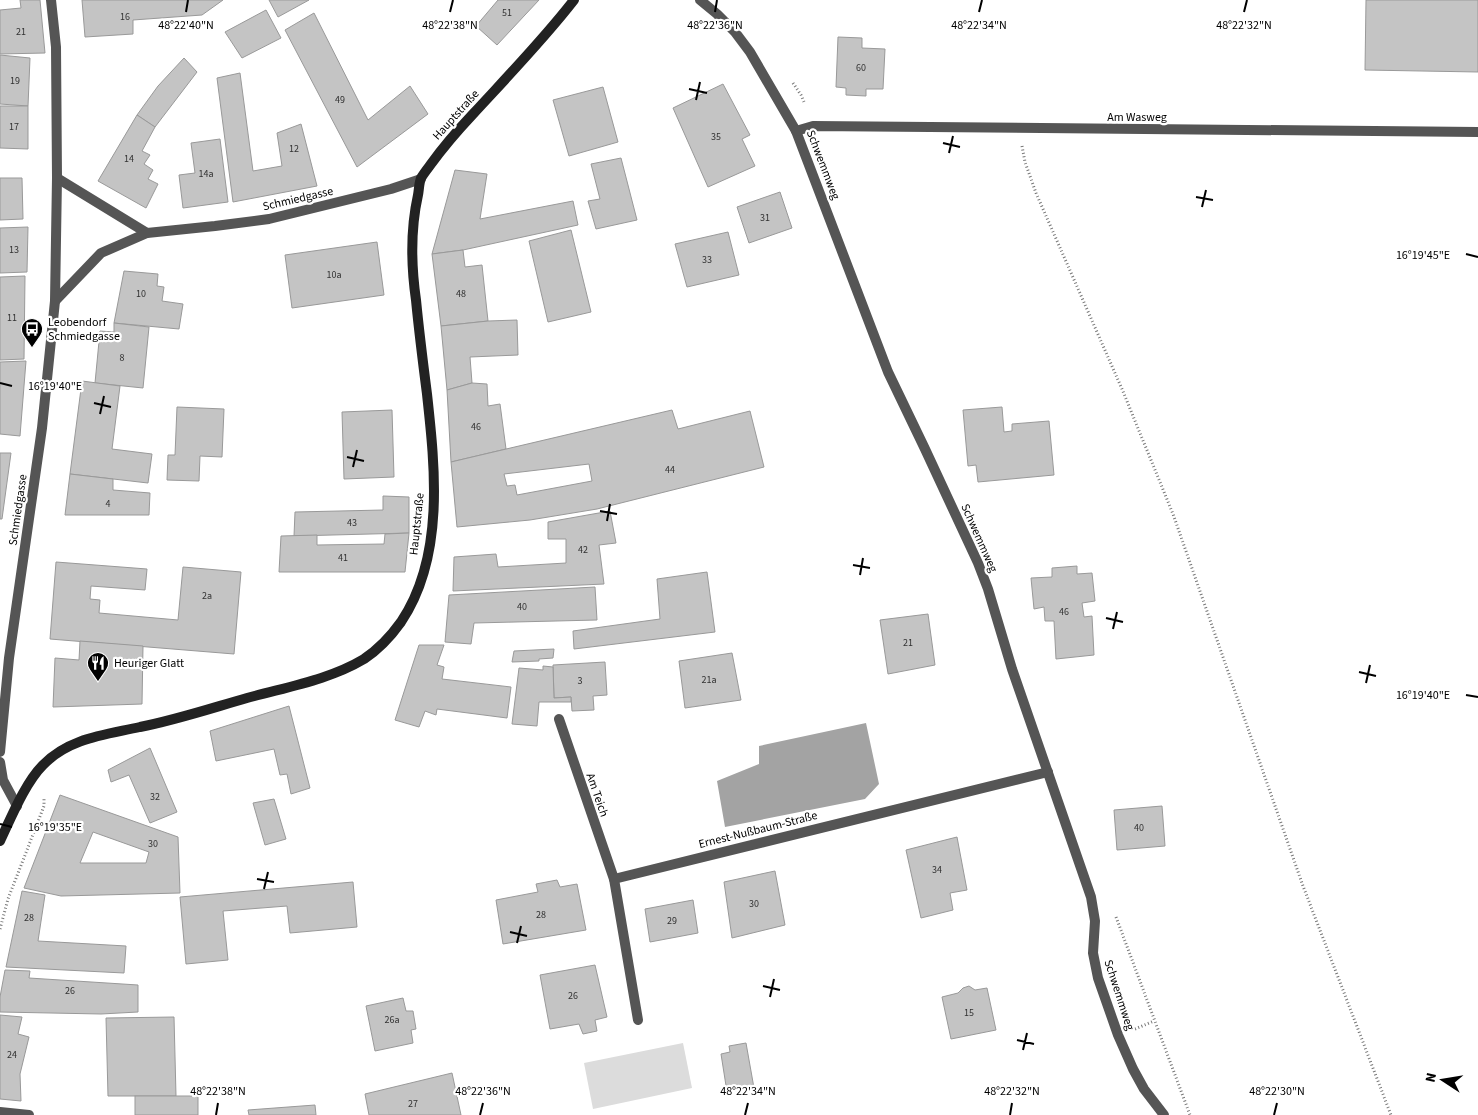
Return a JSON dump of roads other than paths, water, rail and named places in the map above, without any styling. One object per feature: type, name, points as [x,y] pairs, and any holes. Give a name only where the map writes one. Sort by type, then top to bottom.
[{"type":"street","name":"Schmiedgasse","points":[[0,752],[9,658],[42,428],[55,301],[57,178],[56,46],[52,0]]},
{"type":"street","name":"Hauptstraße","points":[[0,841],[35,775],[55,755],[80,740],[142,727],[341,671],[382,645],[401,622],[414,600],[424,570],[431,537],[434,501],[433,448],[413,278],[411,239],[414,210],[421,179],[451,138],[513,71],[574,0]]},
{"type":"street","name":"Schwemmweg","points":[[700,0],[735,32],[750,52],[796,131],[888,372],[925,448],[981,572],[1012,669],[1091,897],[1095,921],[1093,953],[1098,978],[1118,1035],[1133,1069],[1144,1089],[1164,1115]]},
{"type":"street","name":"Am Wasweg","points":[[796,131],[813,126],[1478,132]]},
{"type":"street","points":[[57,178],[147,233]]},
{"type":"street","name":"Schmiedgasse","points":[[55,301],[101,253],[147,233],[269,219],[391,189],[421,179]]},
{"type":"street","name":"Am Teich","points":[[559,719],[614,879]]},
{"type":"street","points":[[0,762],[3,780],[17,806]]},
{"type":"street","name":"Ernest-Nußbaum-Straße","points":[[614,879],[1048,772]]},
{"type":"street","points":[[614,879],[638,1020]]},
{"type":"street","points":[[0,1112],[29,1115]]},
{"type":"place","name":"Leobendorf Schmiedgasse","points":[[32,348]]},
{"type":"place","name":"Heuriger Glatt","points":[[98,682]]}]
